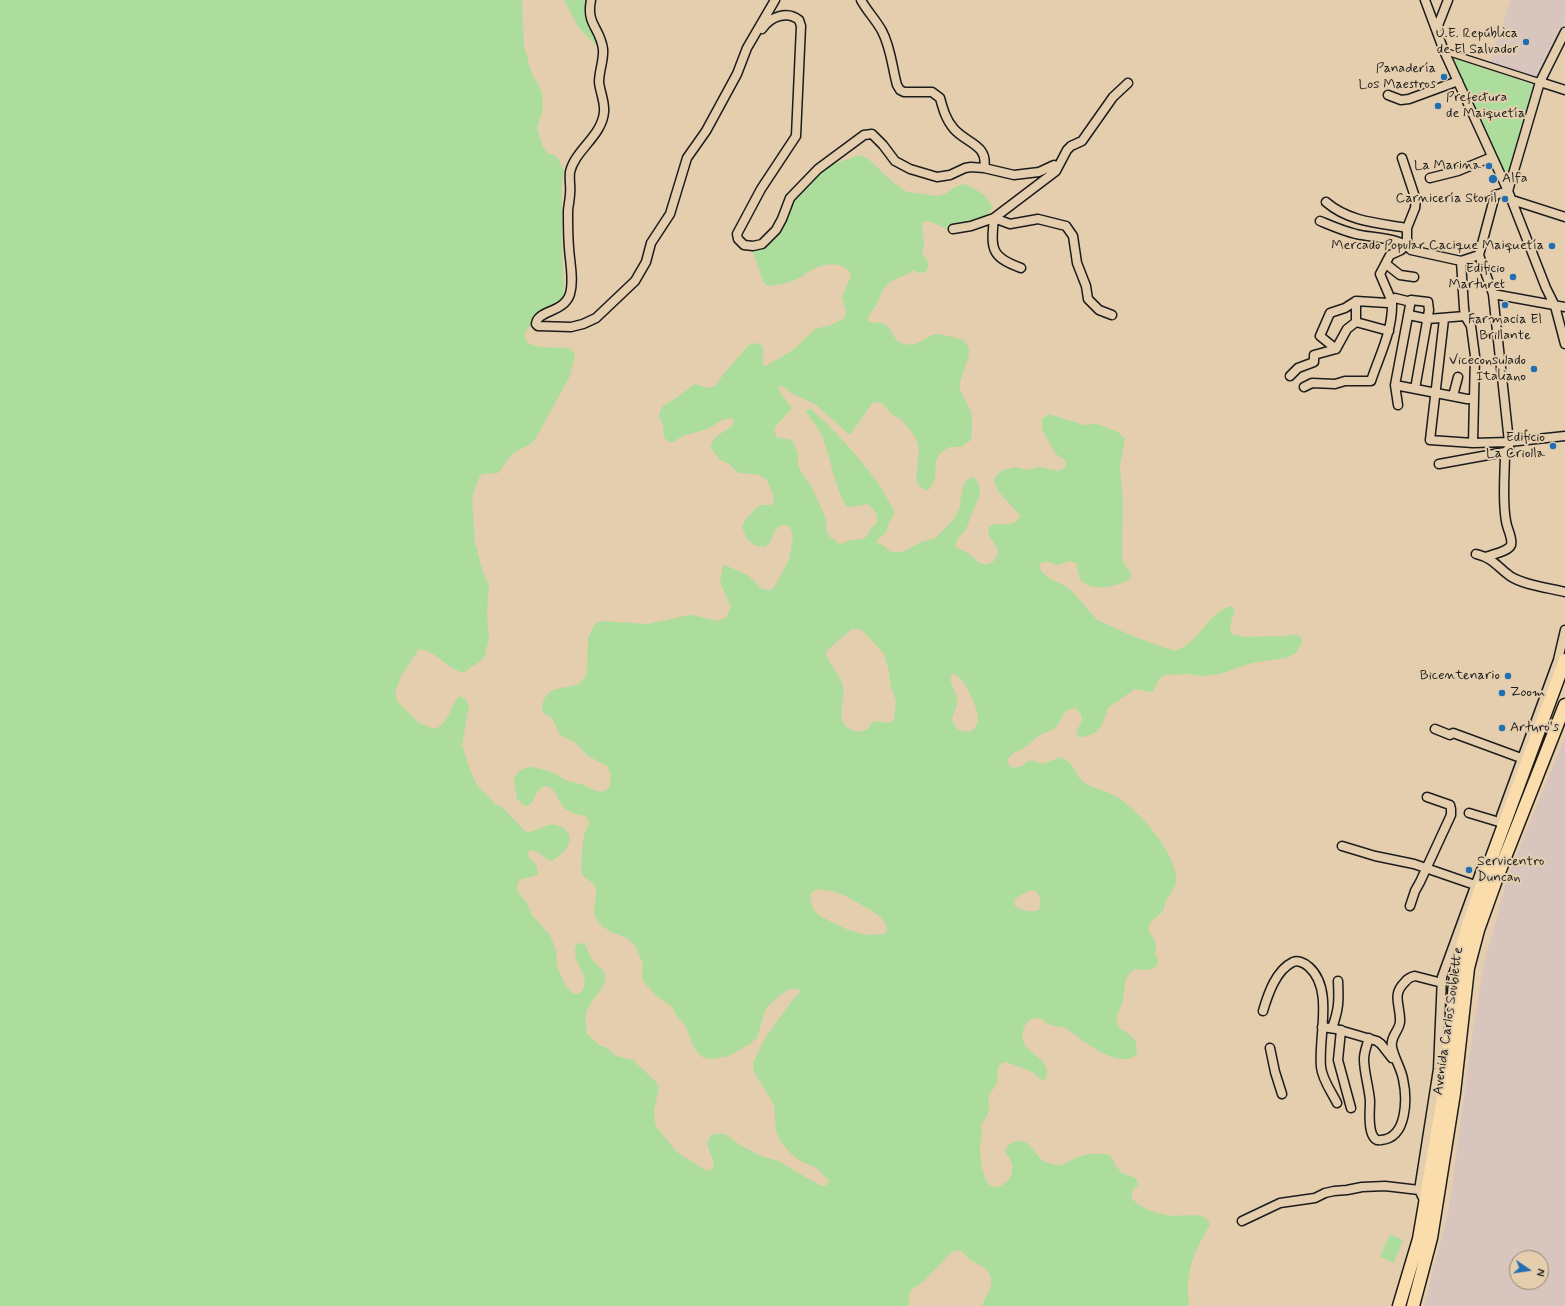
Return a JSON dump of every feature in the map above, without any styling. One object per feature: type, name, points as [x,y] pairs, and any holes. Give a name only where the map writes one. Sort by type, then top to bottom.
[{"type":"main road","name":"Avenida Carlos Soublette","points":[[1399,1306],[1419,1239],[1444,1092],[1457,965],[1467,928],[1485,876],[1565,660]]},
{"type":"main road","name":"Avenida Carlos Soublette","points":[[1413,1306],[1432,1230],[1454,1093],[1468,968],[1478,930],[1496,880],[1565,705]]},
{"type":"street","points":[[591,0],[589,9],[590,18],[601,39],[603,49],[599,81],[604,112],[602,120],[596,131],[576,159],[570,171],[568,212],[571,275],[570,295],[561,307],[536,320],[536,324],[538,326],[571,327],[583,324],[596,318],[635,281],[646,262],[651,243],[670,214],[687,158],[706,131],[737,74],[747,48],[775,0]]},
{"type":"street","points":[[861,0],[881,30],[888,45],[897,85],[900,90],[904,92],[932,92],[940,98],[947,120],[954,130],[979,148],[984,155],[984,168]]},
{"type":"street","points":[[1425,0],[1444,51],[1512,200],[1546,288],[1555,306],[1565,344]]},
{"type":"street","points":[[1436,28],[1448,0]]},
{"type":"street","points":[[747,48],[766,23],[778,16],[789,15],[800,20],[801,26],[796,136],[761,189],[737,234],[738,240],[744,245],[753,246],[762,244],[779,224],[790,198],[818,169],[864,134],[872,134],[883,145],[895,161],[921,173],[937,177],[950,175],[965,168],[984,168],[1014,175],[1040,172],[1054,165],[1057,167]]},
{"type":"street","points":[[1508,191],[1540,82],[1565,32]]},
{"type":"street","points":[[1444,51],[1565,90]]},
{"type":"street","points":[[1388,95],[1401,100],[1409,99],[1458,81]]},
{"type":"street","points":[[953,230],[971,226],[994,218],[1056,170],[1067,150],[1071,146],[1082,141],[1113,97],[1128,83]]},
{"type":"street","points":[[1430,178],[1458,171],[1492,157]]},
{"type":"street","points":[[1402,158],[1416,200],[1415,208],[1407,228],[1407,244],[1411,250],[1461,261],[1479,255]]},
{"type":"street","points":[[1438,464],[1504,452],[1509,449],[1493,294],[1479,255],[1495,195],[1508,191]]},
{"type":"street","points":[[1512,200],[1565,217]]},
{"type":"street","points":[[1326,202],[1335,210],[1357,219],[1407,228]]},
{"type":"street","points":[[994,218],[992,241],[994,250],[1002,260],[1021,268]]},
{"type":"street","points":[[994,218],[1010,224],[1038,219],[1066,226],[1073,236],[1077,263],[1086,286],[1088,298],[1099,310],[1112,315]]},
{"type":"street","points":[[1320,221],[1340,230],[1390,239],[1407,244]]},
{"type":"street","points":[[1304,387],[1312,383],[1335,384],[1345,381],[1371,381],[1389,331],[1392,302],[1380,274],[1390,255],[1401,250],[1407,244]]},
{"type":"street","points":[[1461,261],[1466,316],[1471,326],[1475,356],[1474,443]]},
{"type":"street","points":[[1386,264],[1400,276],[1414,277]]},
{"type":"street","points":[[1493,294],[1565,307]]},
{"type":"street","points":[[1336,349],[1320,336],[1330,313],[1345,308],[1356,301],[1388,303],[1392,302],[1395,298],[1411,302],[1411,300],[1428,302],[1428,319],[1415,389]]},
{"type":"street","points":[[1290,376],[1298,368],[1314,362],[1314,355],[1336,349],[1348,329],[1356,322],[1356,301]]},
{"type":"street","points":[[1398,405],[1395,385],[1411,302]]},
{"type":"street","points":[[1409,315],[1428,319],[1444,319],[1466,316]]},
{"type":"street","points":[[1444,319],[1430,440],[1474,443],[1509,442],[1565,436]]},
{"type":"street","points":[[1356,322],[1389,331]]},
{"type":"street","points":[[1453,396],[1458,377]]},
{"type":"street","points":[[1395,385],[1474,399]]},
{"type":"street","points":[[1486,557],[1508,550],[1511,546],[1511,538],[1506,520],[1504,452]]},
{"type":"street","points":[[1476,554],[1486,557],[1496,563],[1511,576],[1522,582],[1565,592]]},
{"type":"street","name":"Avenida Carlos Soublette","points":[[1419,1190],[1438,1069],[1442,977],[1558,660],[1565,630]]},
{"type":"street","points":[[1435,729],[1450,735],[1453,733],[1522,758]]},
{"type":"street","points":[[1410,906],[1414,891],[1451,815],[1450,805],[1427,797]]},
{"type":"street","points":[[1469,813],[1499,822]]},
{"type":"street","points":[[1342,846],[1426,868],[1475,885]]},
{"type":"street","points":[[1263,1011],[1275,980],[1294,961],[1306,963],[1313,970],[1319,980],[1322,990],[1321,1069],[1337,1103]]},
{"type":"street","points":[[1373,1039],[1364,1058],[1370,1100],[1370,1127],[1372,1136],[1376,1140],[1382,1140],[1388,1138],[1399,1129],[1403,1121],[1406,1092],[1403,1077],[1392,1048],[1395,1032],[1400,1022],[1397,997],[1398,992],[1410,976],[1442,983]]},
{"type":"street","points":[[1332,1028],[1338,1007],[1338,981]]},
{"type":"street","points":[[1322,1027],[1341,1030],[1373,1039],[1386,1040],[1395,1032]]},
{"type":"street","points":[[1341,1030],[1338,1060],[1351,1108]]},
{"type":"street","points":[[1373,1039],[1386,1049],[1399,1067]]},
{"type":"street","points":[[1270,1048],[1275,1072],[1282,1094]]},
{"type":"street","points":[[1242,1221],[1280,1203],[1315,1198],[1325,1193],[1362,1187],[1385,1186],[1419,1190],[1425,1202]]},
{"type":"shaded area","name":"U.E. República de El Salvador","points":[[1511,0],[1565,0],[1565,21],[1538,79],[1489,63]]},
{"type":"shaded area","points":[[1565,737],[1565,1306],[1424,1306],[1449,1208],[1473,1032],[1484,964],[1508,876]]},
{"type":"green space","points":[[0,0],[522,0],[524,46],[532,74],[542,93],[543,109],[537,128],[543,148],[549,154],[558,158],[564,171],[562,183],[562,249],[565,304],[559,313],[535,323],[528,328],[525,333],[525,338],[527,342],[532,345],[541,347],[569,348],[575,354],[570,376],[536,438],[532,443],[512,454],[498,473],[483,474],[479,478],[475,488],[472,500],[475,543],[485,578],[489,584],[487,614],[489,638],[485,656],[463,673],[457,671],[430,652],[419,649],[401,676],[395,693],[397,701],[419,723],[434,729],[443,724],[459,696],[466,699],[469,707],[462,745],[470,770],[477,785],[496,805],[501,806],[525,831],[530,832],[552,824],[566,830],[570,841],[568,846],[559,857],[552,861],[536,851],[529,850],[528,856],[537,866],[538,875],[519,880],[517,891],[527,903],[532,915],[550,935],[556,950],[557,966],[565,985],[572,993],[579,994],[584,988],[585,983],[584,976],[576,957],[575,950],[577,944],[585,944],[592,960],[605,972],[604,984],[586,1014],[587,1034],[599,1045],[607,1048],[616,1056],[633,1060],[655,1081],[659,1087],[654,1111],[655,1123],[658,1129],[677,1152],[706,1171],[710,1170],[714,1166],[708,1145],[710,1137],[713,1134],[725,1134],[740,1145],[761,1156],[778,1161],[821,1186],[827,1185],[829,1180],[815,1167],[802,1162],[791,1154],[779,1139],[776,1131],[774,1105],[753,1070],[753,1063],[765,1038],[793,999],[799,994],[800,989],[788,990],[766,1008],[757,1038],[750,1044],[726,1057],[710,1059],[702,1057],[694,1048],[685,1025],[676,1015],[673,1008],[657,996],[644,983],[642,977],[643,964],[636,947],[627,938],[611,932],[602,926],[595,917],[594,910],[596,889],[593,883],[584,877],[581,872],[584,835],[589,824],[587,817],[573,813],[565,808],[554,791],[548,786],[538,791],[528,806],[523,805],[517,799],[514,780],[515,776],[525,768],[533,767],[549,771],[568,781],[581,784],[596,791],[603,792],[609,788],[611,774],[607,766],[588,756],[576,743],[560,735],[552,718],[544,713],[542,709],[545,699],[549,693],[556,689],[578,684],[583,680],[587,672],[588,638],[595,624],[602,621],[648,624],[693,615],[717,621],[726,618],[731,607],[720,582],[723,566],[725,565],[749,576],[762,589],[770,590],[774,587],[789,560],[793,537],[790,526],[779,526],[776,529],[771,541],[764,547],[754,545],[747,539],[742,527],[745,520],[756,508],[761,505],[771,505],[774,497],[767,480],[757,474],[737,472],[729,464],[719,459],[711,448],[714,439],[731,427],[734,423],[733,418],[722,420],[707,429],[683,436],[672,443],[664,437],[663,426],[659,416],[663,406],[695,384],[707,388],[715,386],[725,372],[749,345],[755,343],[762,345],[763,363],[764,366],[766,366],[793,350],[815,329],[831,325],[845,317],[846,310],[842,297],[851,276],[844,267],[834,264],[823,265],[790,282],[767,286],[763,281],[753,252],[765,245],[796,199],[810,183],[833,164],[860,155],[867,158],[894,183],[907,192],[937,196],[945,194],[963,184],[968,185],[984,195],[993,207],[985,218],[951,229],[944,228],[927,221],[923,222],[924,244],[922,253],[929,263],[926,272],[918,273],[913,270],[907,275],[888,284],[868,318],[868,321],[875,323],[879,322],[887,326],[897,340],[905,344],[910,345],[918,343],[936,334],[954,337],[963,341],[967,344],[969,349],[968,359],[961,379],[960,388],[972,415],[971,440],[961,447],[949,447],[940,453],[936,461],[935,479],[928,491],[920,487],[916,480],[919,449],[916,438],[902,420],[893,415],[882,403],[873,402],[850,435],[815,404],[791,393],[781,385],[779,386],[779,391],[792,408],[774,428],[776,437],[792,440],[798,453],[798,464],[801,472],[811,486],[825,516],[827,532],[830,537],[840,544],[851,540],[862,539],[867,536],[869,531],[877,522],[877,516],[874,509],[867,504],[851,507],[846,506],[836,481],[823,438],[806,412],[807,409],[811,409],[847,444],[869,471],[888,499],[895,513],[886,532],[876,542],[891,552],[903,552],[921,542],[936,538],[956,515],[960,507],[963,488],[967,480],[971,477],[976,479],[980,488],[978,499],[966,529],[956,542],[956,548],[967,552],[982,564],[989,564],[993,562],[998,551],[988,533],[988,528],[994,524],[1015,522],[1020,516],[998,491],[994,480],[996,476],[1002,470],[1016,467],[1026,470],[1040,467],[1059,471],[1066,466],[1065,460],[1056,454],[1042,429],[1042,419],[1049,414],[1084,425],[1100,425],[1118,432],[1125,439],[1120,466],[1123,503],[1122,555],[1124,564],[1131,573],[1131,578],[1119,584],[1107,587],[1095,587],[1090,586],[1080,580],[1076,563],[1069,561],[1056,565],[1047,561],[1039,565],[1041,570],[1049,578],[1072,591],[1097,620],[1135,637],[1174,651],[1182,648],[1190,642],[1209,621],[1223,609],[1231,606],[1235,610],[1230,626],[1231,634],[1246,637],[1287,636],[1294,634],[1302,639],[1301,645],[1296,653],[1286,658],[1252,663],[1220,674],[1201,676],[1189,674],[1165,675],[1159,679],[1153,692],[1135,689],[1108,708],[1102,725],[1096,732],[1084,737],[1078,737],[1076,732],[1082,719],[1081,714],[1075,708],[1070,709],[1066,711],[1056,727],[1040,735],[1026,747],[1011,755],[1008,761],[1012,768],[1022,766],[1029,760],[1043,764],[1060,757],[1065,759],[1069,762],[1081,780],[1092,787],[1115,796],[1135,811],[1145,822],[1164,846],[1171,859],[1175,871],[1176,882],[1166,900],[1163,911],[1149,925],[1149,931],[1156,943],[1157,964],[1149,970],[1136,969],[1128,975],[1122,1004],[1118,1012],[1117,1021],[1119,1026],[1135,1041],[1137,1050],[1135,1055],[1125,1059],[1116,1058],[1107,1055],[1089,1045],[1066,1028],[1051,1025],[1038,1018],[1029,1021],[1023,1029],[1023,1041],[1028,1049],[1045,1064],[1047,1075],[1043,1081],[1032,1072],[1006,1062],[1002,1063],[998,1068],[997,1082],[988,1099],[989,1112],[981,1126],[981,1157],[985,1178],[992,1186],[997,1187],[1010,1178],[1012,1174],[1012,1163],[1005,1152],[1009,1145],[1018,1141],[1023,1141],[1028,1144],[1044,1161],[1057,1165],[1061,1165],[1078,1157],[1088,1155],[1100,1154],[1111,1156],[1116,1166],[1122,1173],[1136,1178],[1138,1185],[1133,1190],[1131,1196],[1138,1204],[1149,1210],[1167,1215],[1193,1215],[1201,1216],[1208,1220],[1210,1225],[1198,1246],[1190,1268],[1188,1287],[1189,1306],[982,1306],[991,1286],[990,1275],[985,1268],[968,1258],[964,1253],[961,1251],[955,1251],[952,1252],[923,1282],[911,1290],[909,1296],[909,1306],[0,1306]],"holes":[[[852,629],[862,630],[884,654],[891,687],[896,701],[894,720],[889,723],[874,721],[869,728],[860,732],[850,729],[845,725],[842,719],[842,683],[826,655],[826,651]],[[954,674],[958,676],[967,688],[974,703],[978,716],[978,723],[970,732],[958,730],[952,720],[957,702],[951,681],[951,675]],[[818,889],[832,891],[845,896],[874,912],[886,925],[887,929],[885,934],[865,935],[846,929],[820,916],[813,909],[810,897],[812,892]],[[1031,890],[1037,892],[1041,902],[1038,910],[1029,911],[1015,906],[1014,899]]]},
{"type":"green space","points":[[564,0],[594,0],[592,5],[599,43],[596,45],[579,28]]},
{"type":"green space","points":[[1452,58],[1535,85],[1508,183]]},
{"type":"green space","points":[[1390,1234],[1403,1240],[1394,1263],[1380,1257]]},
{"type":"place","name":"U.E. República de El Salvador","points":[[1526,42]]},
{"type":"place","name":"Panadería Los Maestros","points":[[1444,77]]},
{"type":"place","name":"Prefectura de Maiquetía","points":[[1438,106]]},
{"type":"place","name":"La Marina","points":[[1489,166]]},
{"type":"place","name":"Alfa","points":[[1493,179]]},
{"type":"place","name":"Carnicería Storil","points":[[1505,199]]},
{"type":"place","name":"Mercado Popular Cacique Maiquetía","points":[[1552,246]]},
{"type":"place","name":"Edificio Marturet","points":[[1513,277]]},
{"type":"place","name":"Farmacia El Brillante","points":[[1505,305]]},
{"type":"place","name":"Viceconsulado Italiano","points":[[1534,369]]},
{"type":"place","name":"Edificio La Criolla","points":[[1553,446]]},
{"type":"place","name":"Bicentenario","points":[[1508,676]]},
{"type":"place","name":"Zoom","points":[[1502,693]]},
{"type":"place","name":"Arturo's","points":[[1502,728]]},
{"type":"place","name":"Servicentro Duncan","points":[[1469,870]]}]
